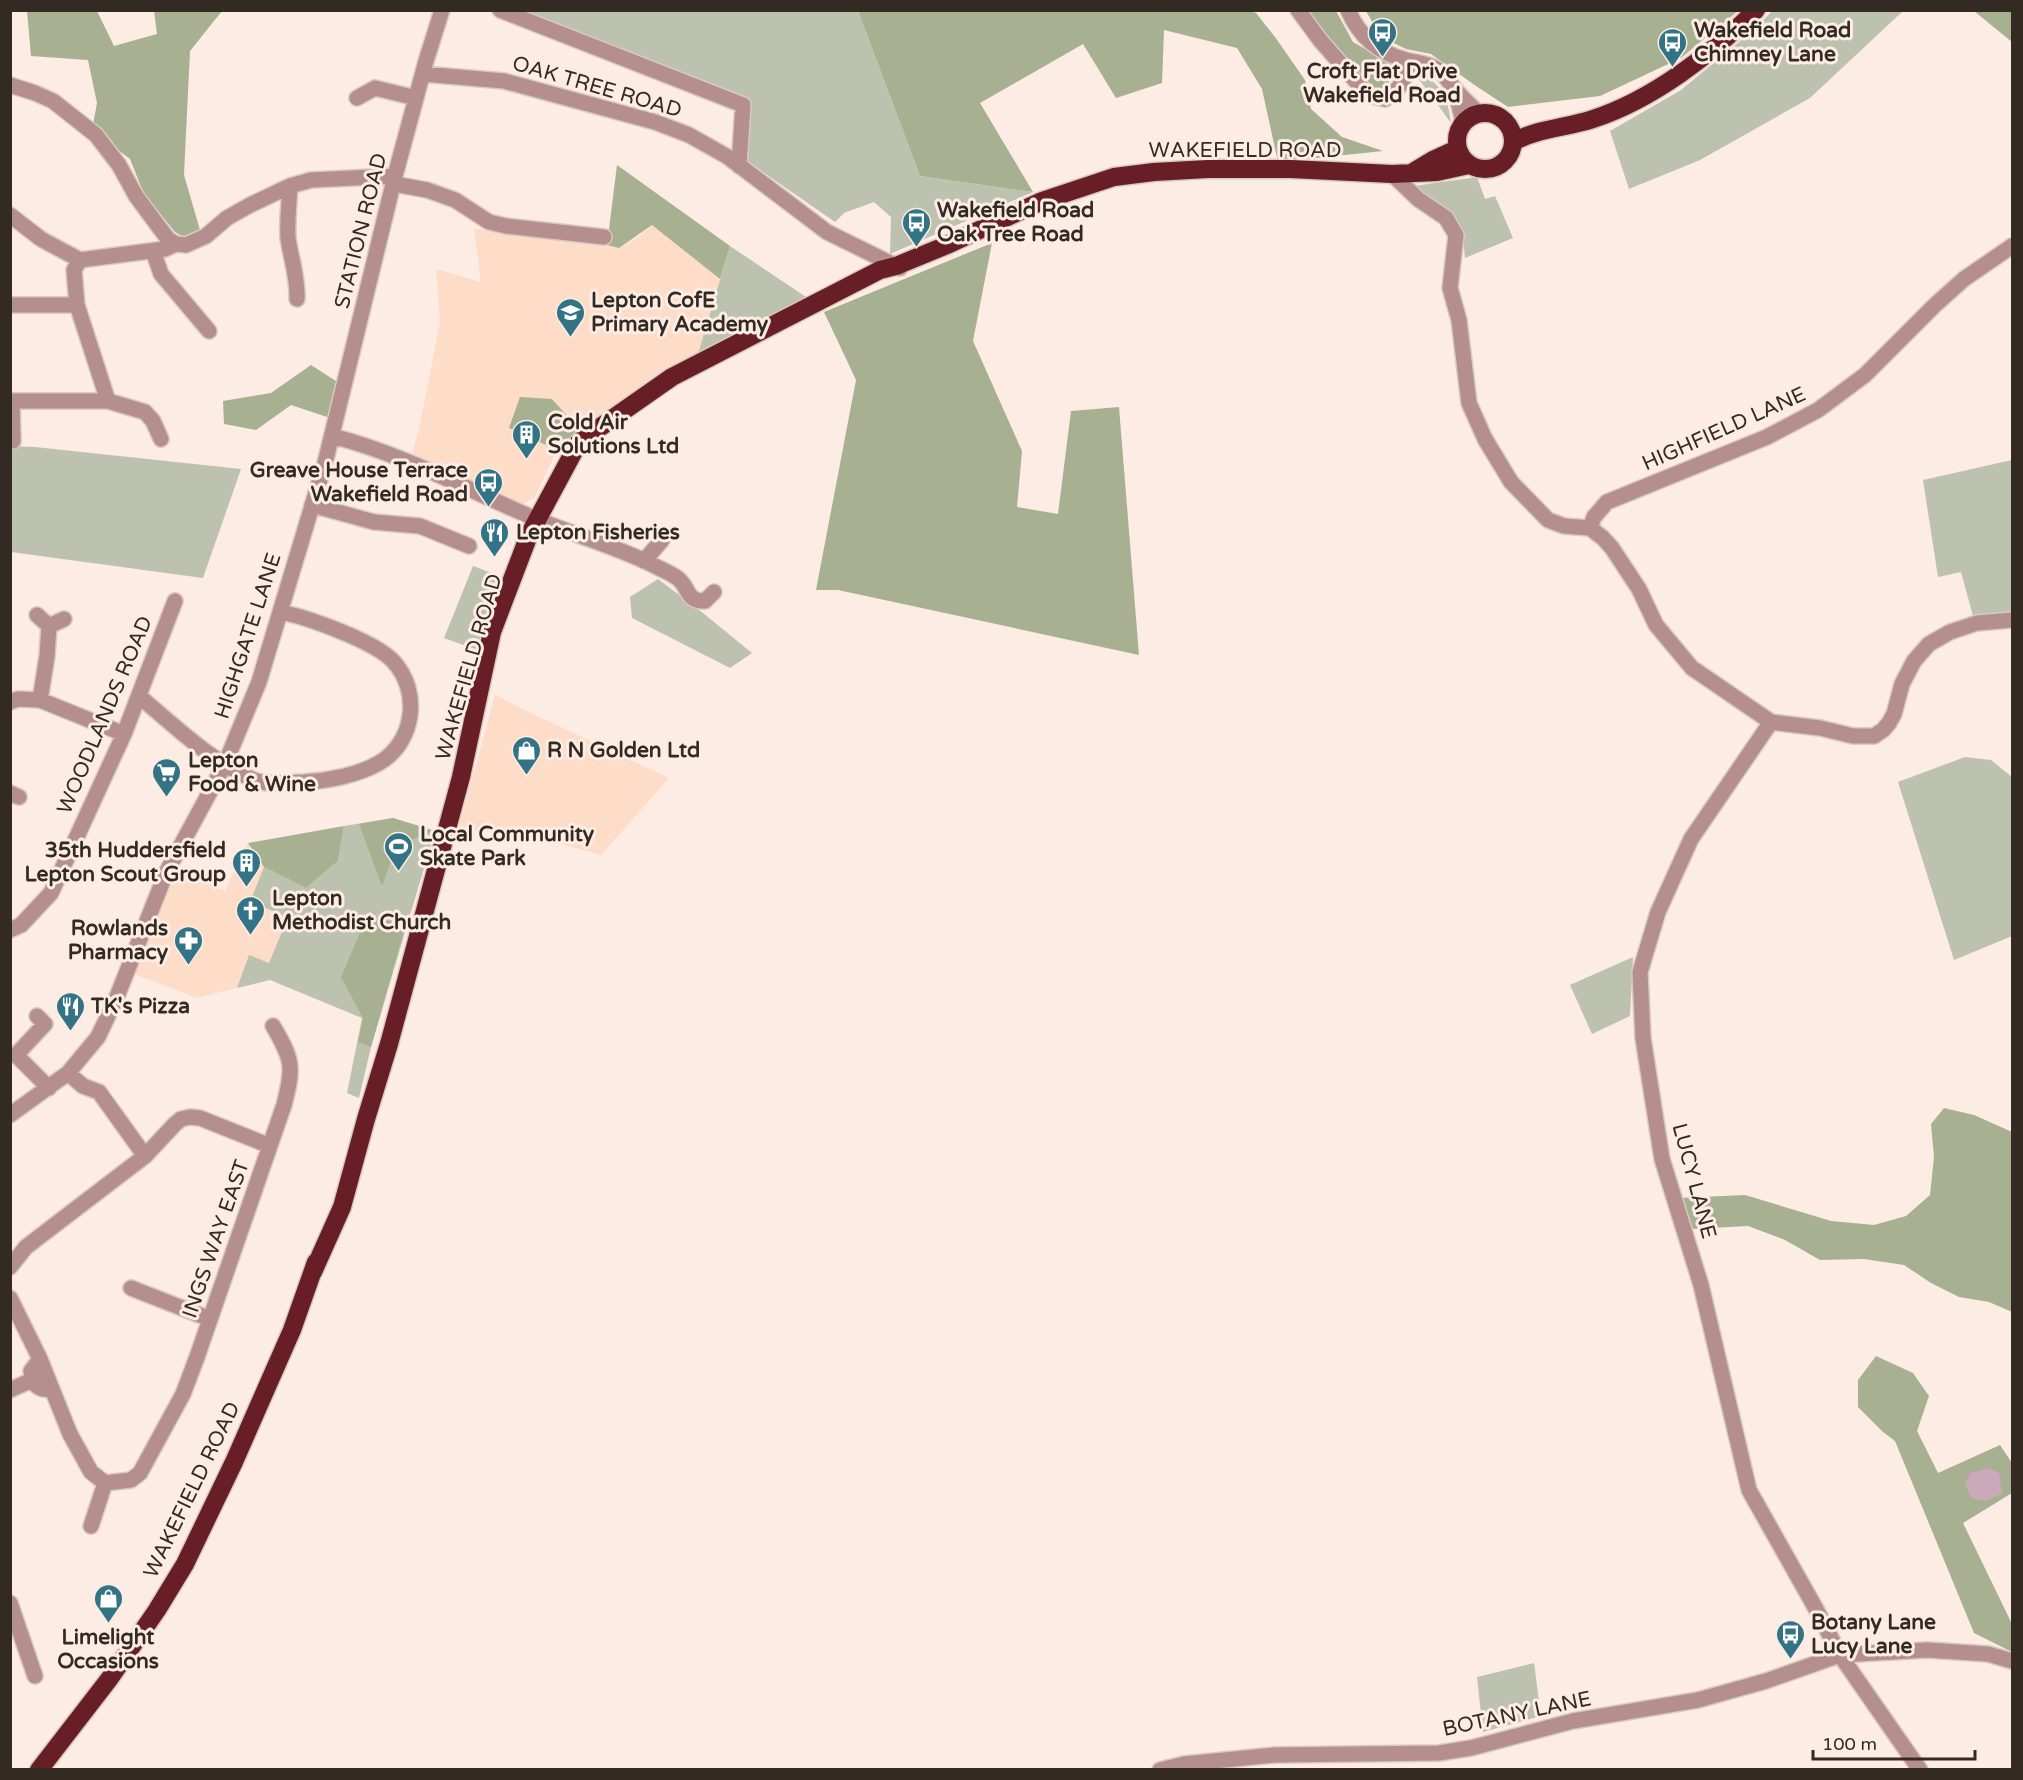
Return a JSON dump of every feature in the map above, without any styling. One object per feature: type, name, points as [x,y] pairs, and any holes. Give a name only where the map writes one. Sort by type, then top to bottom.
[{"type":"highway","points":[[1469,165],[1457,149],[1457,134],[1462,123],[1470,116],[1488,112],[1497,115],[1510,127],[1513,142],[1526,135],[1591,120],[1644,98],[1672,80],[1729,35],[1756,10]]},
{"type":"highway","points":[[1505,120],[1556,127]]},
{"type":"highway","name":"WAKEFIELD ROAD","points":[[39,1770],[110,1678],[157,1610],[185,1564],[234,1462],[292,1330],[313,1272],[341,1180],[366,1119],[389,1044],[461,777],[492,632],[533,527],[579,442],[672,377],[793,317],[880,270],[899,267],[1042,201],[1114,177],[1208,169],[1291,169],[1392,174],[1437,172],[1469,165],[1477,168],[1494,168],[1508,158],[1513,142]]},
{"type":"highway","name":"WAKEFIELD ROAD","points":[[1413,172],[1457,149]]},
{"type":"street","name":"STATION ROAD","points":[[325,463],[394,180],[442,10]]},
{"type":"street","points":[[500,10],[743,105],[739,166]]},
{"type":"street","points":[[1298,10],[1320,40],[1368,95],[1385,99],[1396,93],[1405,79],[1409,61]]},
{"type":"street","points":[[1348,10],[1362,33],[1373,45],[1390,55],[1420,62],[1436,69],[1448,78],[1455,89],[1478,113]]},
{"type":"street","name":"OAK TREE ROAD","points":[[423,74],[504,81],[655,122],[689,135],[739,166],[828,232],[899,267]]},
{"type":"street","points":[[10,85],[53,101],[96,135],[119,165],[136,196],[168,239],[176,244],[186,245],[206,236],[227,218],[250,205],[290,186],[311,180],[394,180],[455,200],[489,222],[604,237]]},
{"type":"street","points":[[357,98],[375,88],[416,98]]},
{"type":"street","points":[[1455,89],[1462,123]]},
{"type":"street","points":[[1392,174],[1418,199],[1446,218],[1456,235],[1450,288],[1459,320],[1469,403],[1485,439],[1511,482],[1548,520],[1564,526],[1590,528],[1603,538],[1639,589],[1656,625],[1692,668],[1771,722],[1820,728],[1853,736],[1874,736],[1890,723],[1902,684],[1914,661],[1929,644],[1950,632],[1977,623],[2013,620]]},
{"type":"street","points":[[290,186],[289,239],[298,287],[297,299]]},
{"type":"street","points":[[10,215],[42,239],[80,260],[165,249],[176,244]]},
{"type":"street","name":"HIGHFIELD LANE","points":[[1590,528],[1594,517],[1606,502],[1767,438],[1832,401],[1866,375],[1949,292],[1981,266],[2013,246]]},
{"type":"street","points":[[153,251],[161,274],[209,331]]},
{"type":"street","points":[[80,260],[74,270],[76,305],[108,401]]},
{"type":"street","points":[[10,305],[76,305]]},
{"type":"street","points":[[13,441],[11,401],[108,401],[145,412],[153,421],[161,439]]},
{"type":"street","points":[[332,436],[396,456],[533,527],[644,561],[677,577],[685,585],[690,598],[697,602],[705,601],[714,592]]},
{"type":"street","name":"HIGHGATE LANE","points":[[10,1115],[68,1073],[90,1049],[107,1020],[166,873],[225,764],[259,682],[325,463]]},
{"type":"street","points":[[312,505],[374,522],[420,526],[469,546]]},
{"type":"street","points":[[644,561],[662,540]]},
{"type":"street","name":"WOODLANDS ROAD","points":[[10,930],[21,925],[51,893],[140,697],[175,601]]},
{"type":"street","points":[[140,697],[210,756],[256,781],[318,782],[350,774],[379,763],[393,753],[402,739],[410,717],[411,698],[405,680],[394,662],[362,641],[319,622],[280,612]]},
{"type":"street","points":[[37,615],[49,626]]},
{"type":"street","points":[[49,626],[64,620]]},
{"type":"street","points":[[40,700],[49,626]]},
{"type":"street","points":[[10,702],[18,699],[40,700],[124,734]]},
{"type":"street","name":"LUCY LANE","points":[[1771,722],[1690,839],[1658,912],[1640,972],[1643,1038],[1662,1159],[1701,1285],[1749,1490],[1840,1655],[1920,1770]]},
{"type":"street","points":[[37,1016],[45,1024],[16,1055],[49,1088]]},
{"type":"street","points":[[270,1146],[289,1085],[290,1066],[287,1051],[273,1026]]},
{"type":"street","points":[[68,1073],[83,1086],[99,1092],[146,1156]]},
{"type":"street","name":"INGS WAY EAST","points":[[10,1267],[26,1247],[146,1156],[182,1119],[190,1117],[207,1121],[270,1146],[183,1394],[140,1473],[131,1480],[105,1483]]},
{"type":"street","points":[[131,1288],[210,1319]]},
{"type":"street","points":[[10,1298],[40,1359],[70,1434],[92,1472],[105,1483],[91,1526]]},
{"type":"street","points":[[40,1359],[31,1371],[32,1380],[37,1387],[44,1390],[52,1389]]},
{"type":"street","points":[[10,1390],[32,1380]]},
{"type":"street","points":[[10,1603],[34,1676]]},
{"type":"street","name":"BOTANY LANE","points":[[1160,1770],[1184,1764],[1275,1755],[1439,1753],[1470,1748],[1573,1721],[1698,1700],[1766,1681],[1840,1655],[1927,1650],[1988,1654],[2013,1661]]},
{"type":"shaded area","name":"Lepton CofE Primary Academy","points":[[652,225],[720,279],[698,354],[579,429],[552,399],[509,428],[557,450],[534,498],[524,504],[458,476],[412,453],[419,430],[440,322],[436,269],[481,282],[474,229],[619,248],[638,237]]},
{"type":"shaded area","points":[[495,695],[669,778],[601,855],[518,832],[458,831]]},
{"type":"shaded area","points":[[248,843],[264,867],[251,902],[288,916],[269,963],[249,956],[237,988],[197,998],[134,974],[178,869],[225,891]]},
{"type":"shaded area","points":[[1988,1468],[1999,1473],[2002,1493],[1987,1500],[1971,1498],[1965,1483],[1971,1473]]},
{"type":"green space","points":[[27,11],[97,11],[114,46],[157,34],[154,11],[222,11],[190,51],[184,175],[200,230],[184,237],[175,232],[144,194],[130,159],[92,130],[97,103],[88,60],[31,56]]},
{"type":"green space","points":[[514,11],[858,11],[920,176],[1033,192],[890,254],[891,217],[874,202],[844,213],[835,222],[747,161],[750,100]]},
{"type":"green space","points":[[858,11],[1250,11],[1256,13],[1305,80],[1311,109],[1342,137],[1383,151],[1278,162],[1262,89],[1237,48],[1164,30],[1162,83],[1116,98],[1083,44],[980,103],[1033,192],[920,176]]},
{"type":"green space","points":[[1307,11],[1336,11],[1353,42],[1393,65],[1390,81],[1379,92],[1372,88],[1329,41]]},
{"type":"green space","points":[[1366,11],[1738,11],[1681,58],[1600,96],[1508,107],[1431,54],[1406,49],[1381,37]]},
{"type":"green space","points":[[1772,11],[1903,11],[1810,98],[1700,160],[1629,189],[1610,131],[1681,90],[1756,28]]},
{"type":"green space","points":[[1974,11],[2012,11],[2012,42]]},
{"type":"green space","points":[[1420,74],[1434,82],[1443,94],[1451,123],[1418,78]]},
{"type":"green space","points":[[617,165],[730,246],[720,279],[652,225],[619,248],[607,245]]},
{"type":"green space","points":[[1477,177],[1485,199],[1495,196],[1513,238],[1465,258],[1463,237],[1454,215],[1414,186]]},
{"type":"green space","points":[[992,243],[973,341],[1022,451],[1017,507],[1058,514],[1071,411],[1119,407],[1139,655],[838,590],[816,590],[856,380],[824,312]]},
{"type":"green space","points":[[730,246],[809,299],[698,354]]},
{"type":"green space","points":[[311,365],[339,383],[330,418],[291,405],[256,430],[224,424],[223,401],[271,393]]},
{"type":"green space","points":[[520,397],[552,399],[579,429],[557,450],[509,428]]},
{"type":"green space","points":[[11,446],[241,469],[203,578],[11,552]]},
{"type":"green space","points":[[2012,460],[2012,612],[1973,616],[1961,572],[1938,577],[1923,480]]},
{"type":"green space","points":[[473,566],[502,577],[480,651],[444,638]]},
{"type":"green space","points":[[658,579],[752,653],[730,668],[632,618],[630,597]]},
{"type":"green space","points":[[1965,757],[1991,760],[2012,777],[2012,936],[1954,960],[1898,782]]},
{"type":"green space","points":[[393,818],[435,831],[371,1047],[359,1098],[347,1093],[362,1018],[270,980],[237,988],[249,955],[269,963],[288,917],[250,902],[264,867],[306,888],[338,861],[344,826]]},
{"type":"green space","points":[[393,818],[435,831],[397,845],[382,886],[359,824]]},
{"type":"green space","points":[[344,826],[338,861],[306,888],[264,867],[248,843]]},
{"type":"green space","points":[[368,914],[405,927],[371,1047],[358,1042],[363,1018],[341,977]]},
{"type":"green space","points":[[1633,957],[1630,1016],[1592,1034],[1570,985]]},
{"type":"green space","points":[[1944,1108],[1974,1115],[2012,1132],[2012,1312],[1989,1302],[1959,1297],[1931,1283],[1904,1265],[1864,1259],[1820,1260],[1785,1240],[1748,1226],[1691,1229],[1679,1198],[1745,1195],[1831,1221],[1874,1225],[1906,1216],[1930,1195],[1934,1157],[1931,1124]]},
{"type":"green space","points":[[1876,1356],[1913,1373],[1929,1396],[1917,1431],[1938,1473],[2000,1445],[2012,1463],[2012,1493],[1963,1523],[2012,1624],[2012,1652],[1974,1633],[1895,1441],[1858,1407],[1858,1380]]},
{"type":"green space","points":[[1534,1663],[1541,1716],[1483,1732],[1477,1677]]},
{"type":"place","name":"Croft Flat Drive Wakefield Road","points":[[1382,58]]},
{"type":"place","name":"Wakefield Road Chimney Lane","points":[[1673,68]]},
{"type":"place","name":"Wakefield Road Oak Tree Road","points":[[916,248]]},
{"type":"place","name":"Lepton CofE Primary Academy","points":[[570,338]]},
{"type":"place","name":"Cold Air Solutions Ltd","points":[[527,460]]},
{"type":"place","name":"Greave House Terrace Wakefield Road","points":[[489,508]]},
{"type":"place","name":"Lepton Fisheries","points":[[495,558]]},
{"type":"place","name":"R N Golden Ltd","points":[[526,776]]},
{"type":"place","name":"Lepton Food & Wine","points":[[167,798]]},
{"type":"place","name":"Local Community Skate Park","points":[[399,872]]},
{"type":"place","name":"35th Huddersfield Lepton Scout Group","points":[[247,888]]},
{"type":"place","name":"Lepton Methodist Church","points":[[251,936]]},
{"type":"place","name":"Rowlands Pharmacy","points":[[189,966]]},
{"type":"place","name":"TK's Pizza","points":[[70,1032]]},
{"type":"place","name":"Limelight Occasions","points":[[108,1624]]},
{"type":"place","name":"Botany Lane Lucy Lane","points":[[1790,1660]]}]
